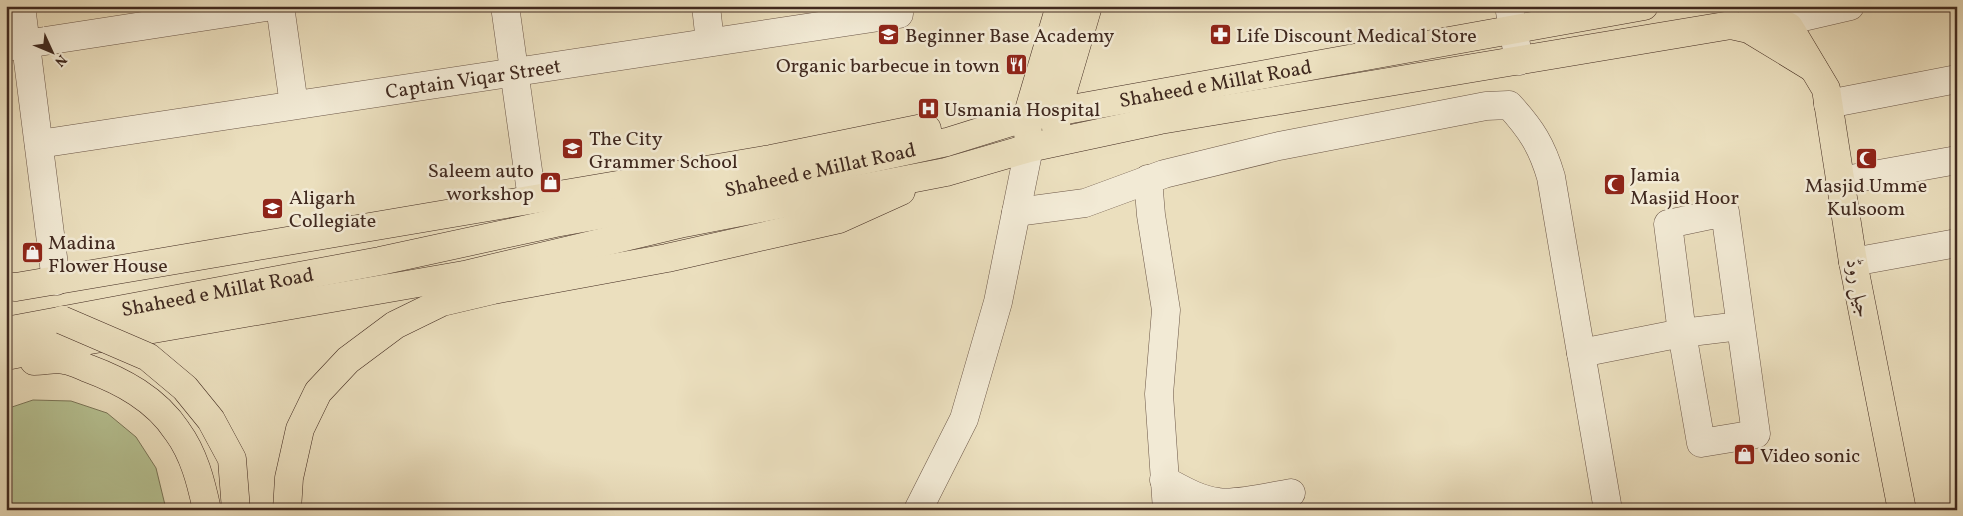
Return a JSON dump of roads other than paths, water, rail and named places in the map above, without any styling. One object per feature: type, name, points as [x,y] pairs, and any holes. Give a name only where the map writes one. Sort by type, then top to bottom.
[{"type":"main road","points":[[287,510],[289,478],[300,429],[318,392],[348,360],[395,325],[442,302],[484,292],[667,258],[838,219],[946,172],[1028,131],[1060,6]]},
{"type":"main road","points":[[1055,142],[1057,111],[1088,6]]},
{"type":"main road","name":"Shaheed e Millat Road","points":[[6,330],[370,262],[555,223],[665,203],[947,142],[1028,131],[1057,111],[1511,18],[1644,6]]},
{"type":"main road","points":[[1764,12],[1789,27],[1813,68]]},
{"type":"main road","name":"Shaheed e Millat Road","points":[[1028,131],[1055,142],[1160,120],[1731,25],[1749,30],[1813,68]]},
{"type":"main road","name":"جیل روڈ","points":[[1813,68],[1826,89],[1853,262],[1902,510]]},
{"type":"main road","points":[[6,286],[16,287],[771,159],[923,128],[947,142]]},
{"type":"main road","points":[[6,356],[464,275],[684,223],[946,172]]},
{"type":"main road","points":[[62,320],[148,357],[185,388],[211,420],[232,459],[236,510]]},
{"type":"main road","points":[[6,366],[64,359],[107,375],[132,388],[153,405],[177,430],[194,462],[202,486],[206,510]]},
{"type":"street","points":[[21,6],[16,45],[39,144],[56,280]]},
{"type":"street","points":[[16,45],[272,6]]},
{"type":"street","points":[[280,6],[294,105]]},
{"type":"street","points":[[505,6],[532,199]]},
{"type":"street","points":[[706,6],[710,42]]},
{"type":"street","name":"Captain Viqar Street","points":[[39,144],[899,14],[898,6]]},
{"type":"street","points":[[1764,12],[1850,6]]},
{"type":"street","points":[[1511,18],[1519,61]]},
{"type":"street","points":[[1828,104],[1957,79]]},
{"type":"street","points":[[1016,212],[1085,203],[1164,174],[1280,146],[1486,106],[1510,105],[1525,122],[1543,152],[1551,177],[1608,510]]},
{"type":"street","points":[[918,510],[964,418],[998,302],[1016,212],[1028,131]]},
{"type":"street","points":[[1840,181],[1957,160]]},
{"type":"street","points":[[1148,179],[1151,214],[1166,310],[1160,394],[1167,510]]},
{"type":"street","points":[[1725,212],[1756,434],[1701,443],[1682,333],[1668,224],[1725,212]]},
{"type":"street","points":[[1853,262],[1957,243]]},
{"type":"street","points":[[1581,353],[1682,333],[1740,326]]},
{"type":"street","points":[[1164,480],[1188,493],[1218,502],[1254,500],[1291,493]]},
{"type":"place","name":"Beginner Base Academy","points":[[889,35]]},
{"type":"place","name":"Life Discount Medical Store","points":[[1220,35]]},
{"type":"place","name":"Organic barbecue in town","points":[[1016,65]]},
{"type":"place","name":"Usmania Hospital","points":[[928,109]]},
{"type":"place","name":"The City Grammer School","points":[[573,149]]},
{"type":"place","name":"Masjid Umme Kulsoom","points":[[1866,159]]},
{"type":"place","name":"Saleem auto workshop","points":[[550,182]]},
{"type":"place","name":"Jamia Masjid Hoor","points":[[1614,185]]},
{"type":"place","name":"Aligarh Collegiate","points":[[273,208]]},
{"type":"place","name":"Madina Flower House","points":[[32,253]]},
{"type":"place","name":"Video sonic","points":[[1744,455]]}]
